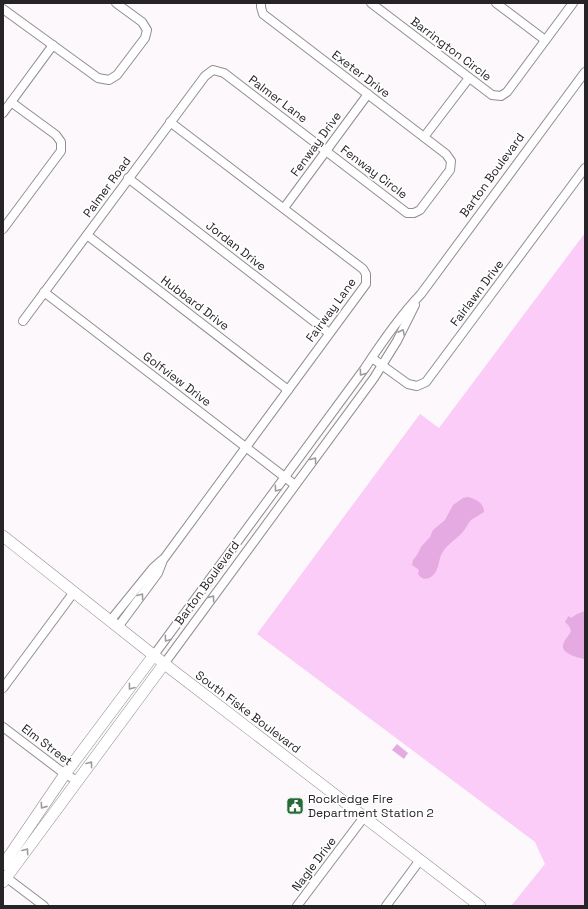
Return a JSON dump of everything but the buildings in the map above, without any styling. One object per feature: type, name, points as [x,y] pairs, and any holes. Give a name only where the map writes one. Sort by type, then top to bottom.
[{"type":"main road","name":"South Fiske Boulevard","points":[[3,537],[164,664],[480,906]]},
{"type":"main road","name":"Barton Boulevard","points":[[3,865],[65,774],[154,655]]},
{"type":"main road","name":"Barton Boulevard","points":[[4,879],[164,664]]},
{"type":"main road","points":[[102,724],[106,734],[104,746]]},
{"type":"street","points":[[3,8],[98,78],[109,80],[117,75],[145,38],[147,30],[142,22],[116,3]]},
{"type":"street","name":"Exeter Drive","points":[[261,3],[263,14],[446,154],[451,162]]},
{"type":"street","name":"Barrington Circle","points":[[371,3],[492,95],[501,96],[507,92],[573,3]]},
{"type":"street","points":[[496,3],[546,40]]},
{"type":"street","points":[[3,113],[53,45]]},
{"type":"street","name":"Palmer Road","points":[[23,321],[170,122],[205,76],[213,70]]},
{"type":"street","name":"Palmer Lane","points":[[213,70],[224,73],[326,151]]},
{"type":"street","name":"Barton Boulevard","points":[[154,655],[410,305],[421,294],[585,72]]},
{"type":"street","points":[[424,137],[469,78]]},
{"type":"street","name":"Fenway Drive","points":[[284,208],[368,94]]},
{"type":"street","points":[[3,229],[61,151],[61,142],[56,135],[11,102]]},
{"type":"street","name":"Fairway Lane","points":[[114,624],[153,568],[163,560],[366,284],[366,274],[363,269],[170,122]]},
{"type":"street","name":"Fenway Circle","points":[[326,151],[407,213],[414,213],[420,210],[450,170],[451,162]]},
{"type":"street","name":"Fairlawn Drive","points":[[372,358],[408,384],[417,386],[426,382],[585,168]]},
{"type":"street","name":"Jordan Drive","points":[[128,178],[329,333]]},
{"type":"street","name":"Hubbard Drive","points":[[87,235],[288,390]]},
{"type":"street","name":"Golfview Drive","points":[[44,292],[295,485]]},
{"type":"street","name":"Barton Boulevard","points":[[164,664],[370,384],[397,341],[421,294]]},
{"type":"street","points":[[3,688],[74,592]]},
{"type":"street","points":[[192,605],[202,612]]},
{"type":"street","name":"Elm Street","points":[[3,727],[65,774],[77,781]]},
{"type":"street","name":"Nagle Drive","points":[[298,906],[364,817]]},
{"type":"street","points":[[386,906],[420,860]]},
{"type":"street","points":[[4,879],[44,906]]},
{"type":"shaded area","points":[[585,233],[585,906],[511,906],[545,864],[535,842],[257,634],[420,414],[439,428]]},
{"type":"shaded area","points":[[468,497],[479,502],[483,506],[484,512],[471,520],[462,533],[445,548],[434,575],[427,578],[422,578],[418,574],[419,570],[412,565],[413,560],[421,547],[430,537],[433,530],[445,520],[453,505],[463,498]]},
{"type":"shaded area","points":[[585,611],[585,659],[575,657],[568,653],[563,649],[563,646],[571,631],[565,622],[568,617],[569,616],[571,618]]},
{"type":"shaded area","points":[[397,744],[408,753],[404,759],[392,750]]},
{"type":"place","name":"Rockledge Fire Department Station 2","points":[[295,806]]}]
